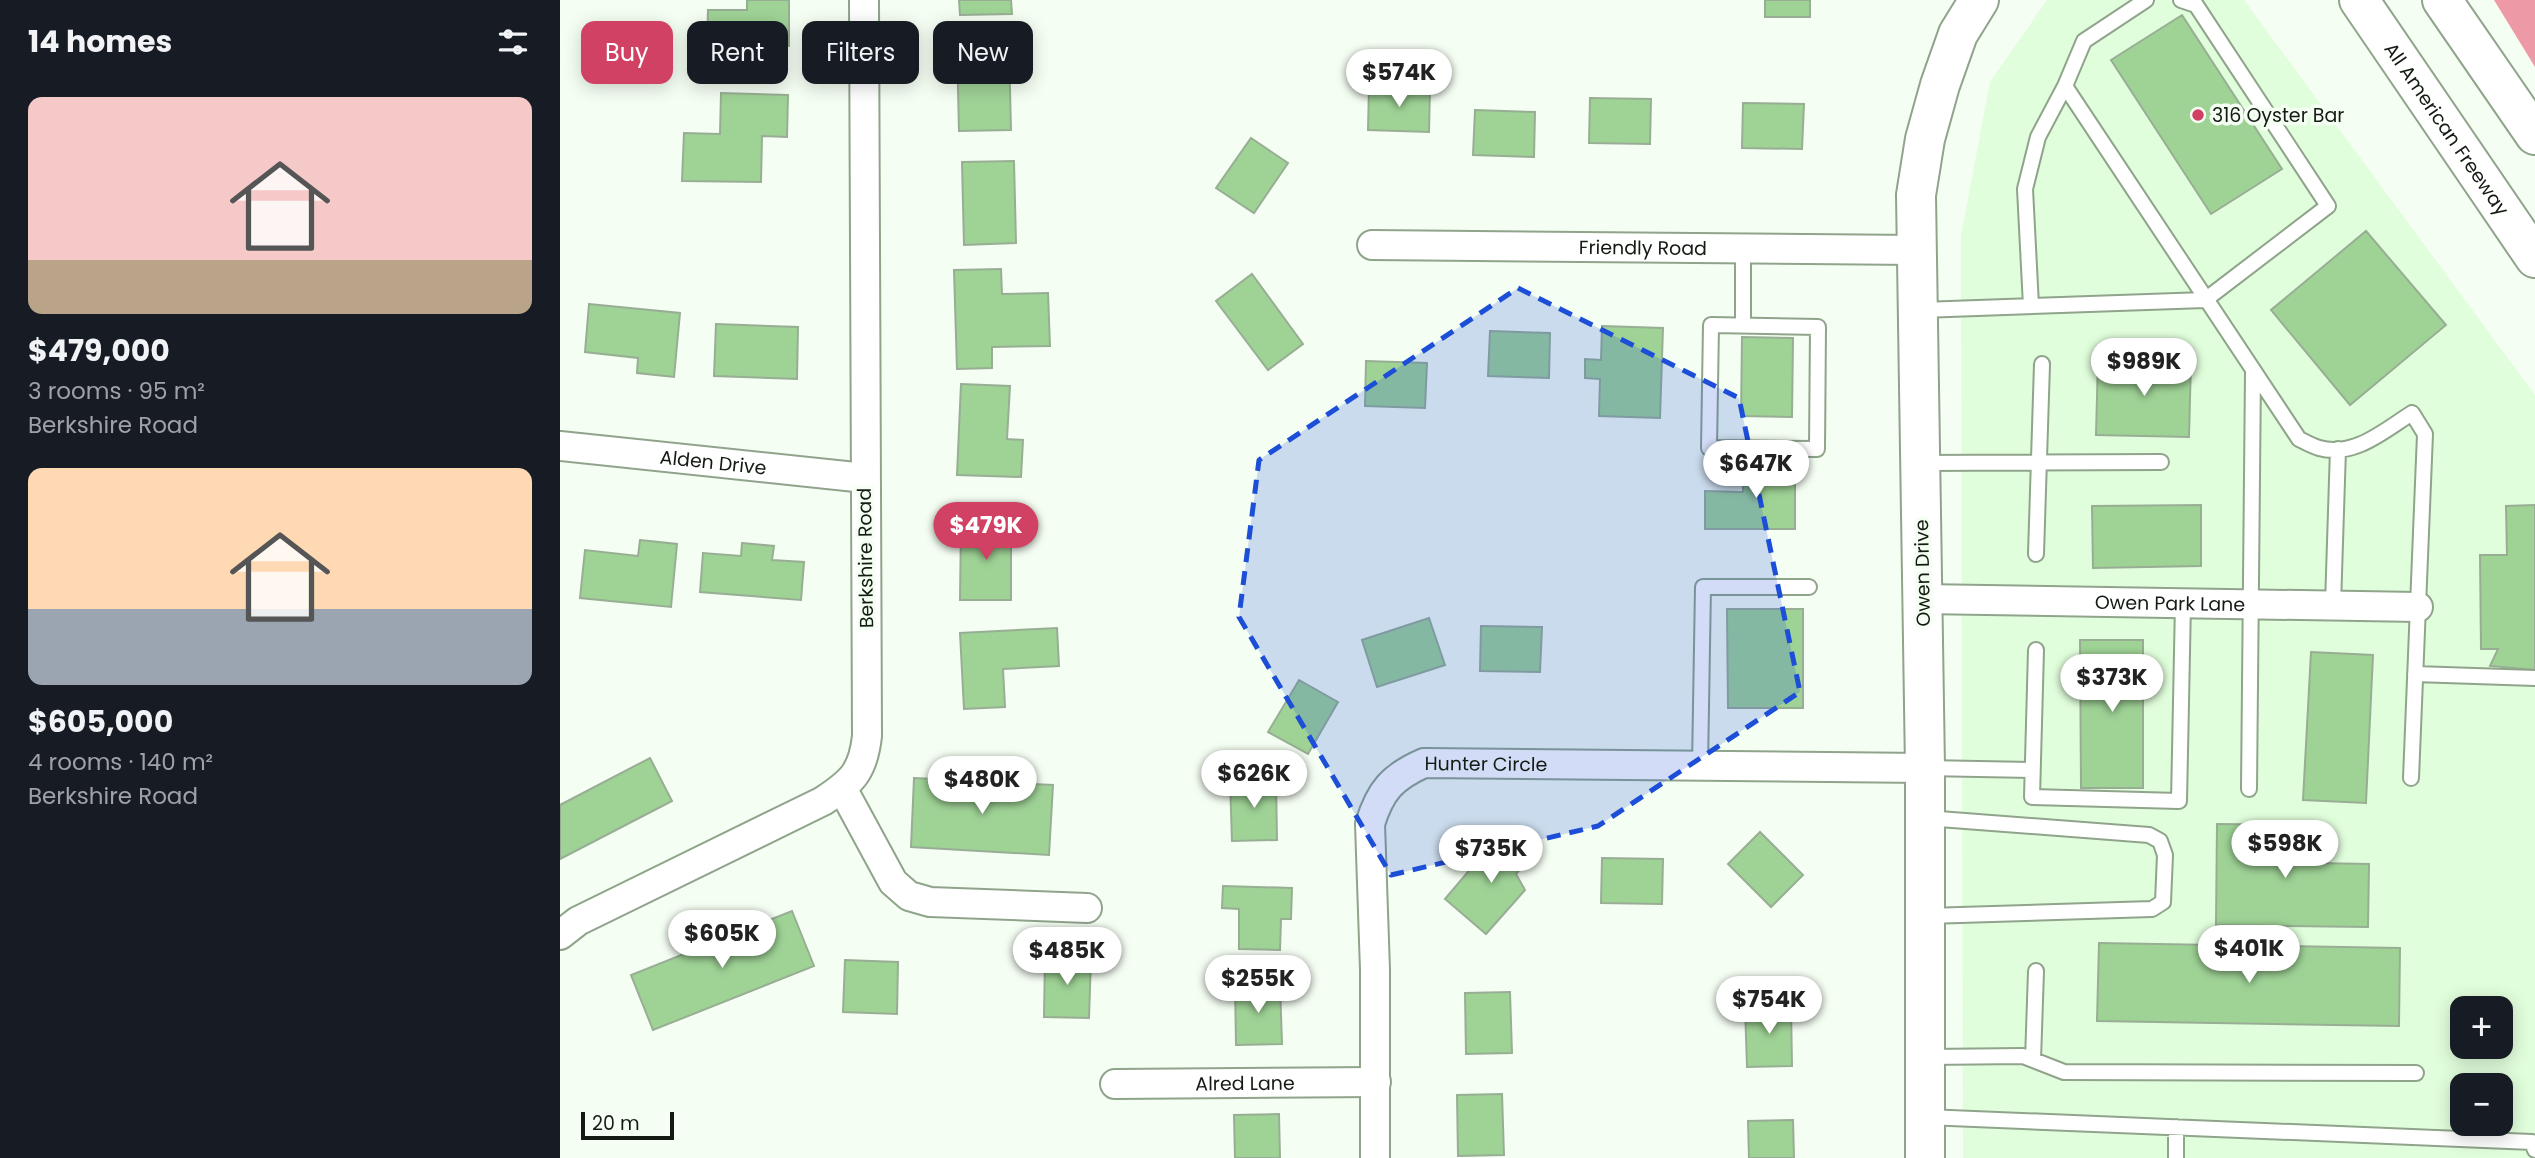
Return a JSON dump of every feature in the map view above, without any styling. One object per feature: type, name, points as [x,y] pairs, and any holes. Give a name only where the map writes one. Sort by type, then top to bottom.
[{"type":"main road","name":"Owen Drive","points":[[1925,1158],[1925,768],[1916,195],[1925,139],[1958,34],[1979,0]]},
{"type":"main road","name":"All American Freeway","points":[[2359,0],[2535,258]]},
{"type":"main road","points":[[2442,0],[2535,135]]},
{"type":"street","name":"Berkshire Road","points":[[560,936],[578,921],[823,801],[857,774],[865,756],[864,0]]},
{"type":"street","name":"Friendly Road","points":[[1372,245],[1916,250]]},
{"type":"street","name":"Alden Drive","points":[[560,446],[865,478]]},
{"type":"street","name":"Owen Park Lane","points":[[1922,599],[2418,607]]},
{"type":"street","name":"Hunter Circle","points":[[1375,1158],[1376,970],[1370,824],[1376,803],[1388,786],[1404,771],[1424,763],[1925,768]]},
{"type":"street","points":[[842,788],[893,882],[909,896],[930,902],[1087,908]]},
{"type":"street","name":"Alred Lane","points":[[1115,1084],[1376,1082]]},
{"type":"lane","points":[[2031,306],[2025,188],[2038,137],[2065,86],[2084,41],[2146,0]]},
{"type":"lane","points":[[1917,310],[2205,300],[2328,206],[2196,5],[2181,0]]},
{"type":"lane","points":[[2065,86],[2299,439],[2321,449],[2348,449],[2369,441],[2412,413],[2425,434],[2411,778]]},
{"type":"lane","points":[[1742,326],[1743,248]]},
{"type":"lane","points":[[1711,325],[1742,326],[1818,327],[1817,449],[1710,448],[1711,325]]},
{"type":"lane","points":[[2036,554],[2042,364]]},
{"type":"lane","points":[[2249,789],[2253,372]]},
{"type":"lane","points":[[2333,605],[2338,449]]},
{"type":"lane","points":[[1920,463],[2161,462]]},
{"type":"lane","points":[[1700,766],[1703,587],[1809,587]]},
{"type":"lane","points":[[2036,650],[2032,797],[2179,801],[2183,603]]},
{"type":"lane","points":[[2416,674],[2535,678]]},
{"type":"lane","points":[[1925,768],[2032,770]]},
{"type":"lane","points":[[1925,818],[2149,835],[2160,841],[2165,855],[2162,902],[2152,909],[1925,916]]},
{"type":"lane","points":[[2033,1060],[2036,971]]},
{"type":"lane","points":[[1925,1057],[2023,1056],[2064,1072],[2416,1073]]},
{"type":"lane","points":[[1925,1117],[2532,1142],[2535,1150]]},
{"type":"lane","points":[[2176,1127],[2176,1158]]},
{"type":"highlighted area","points":[[1518,288],[1739,398],[1800,692],[1598,826],[1391,875],[1239,617],[1259,460]]},
{"type":"shaded area","points":[[2047,0],[2244,0],[2535,395],[2535,1158],[1963,1158],[1961,236],[1990,82]]},
{"type":"shaded area","points":[[2494,0],[2535,0],[2535,67]]},
{"type":"building","points":[[747,0],[789,0],[789,46],[788,21],[708,21],[708,10],[747,10]]},
{"type":"building","points":[[959,0],[1011,0],[1012,14],[960,15]]},
{"type":"building","points":[[1765,0],[1810,0],[1810,17],[1765,17]]},
{"type":"building","points":[[2182,15],[2282,169],[2211,214],[2111,60]]},
{"type":"building","points":[[958,84],[1010,84],[1011,130],[959,131]]},
{"type":"building","points":[[1369,86],[1430,87],[1429,132],[1368,130]]},
{"type":"building","points":[[721,93],[788,95],[787,137],[762,136],[761,182],[682,181],[684,133],[720,134]]},
{"type":"building","points":[[1590,98],[1651,99],[1650,144],[1589,143]]},
{"type":"building","points":[[1743,103],[1804,104],[1802,149],[1742,148]]},
{"type":"building","points":[[1475,110],[1535,112],[1534,157],[1473,155]]},
{"type":"building","points":[[1251,138],[1288,163],[1254,213],[1216,188]]},
{"type":"building","points":[[1014,161],[1016,243],[964,245],[962,162]]},
{"type":"building","points":[[2366,231],[2446,325],[2350,405],[2271,310]]},
{"type":"building","points":[[1001,269],[1002,294],[1048,293],[1050,346],[992,347],[992,368],[957,369],[954,270]]},
{"type":"building","points":[[1252,274],[1303,344],[1268,370],[1216,301]]},
{"type":"building","points":[[589,304],[680,313],[674,377],[637,373],[638,358],[585,352]]},
{"type":"building","points":[[716,324],[798,327],[797,379],[714,376]]},
{"type":"building","points":[[1602,326],[1663,328],[1660,418],[1599,416],[1600,379],[1585,378],[1585,359],[1601,360]]},
{"type":"building","points":[[1490,331],[1550,333],[1549,378],[1488,376]]},
{"type":"building","points":[[1742,337],[1793,338],[1792,417],[1741,416]]},
{"type":"building","points":[[2098,359],[2191,361],[2189,437],[2096,435]]},
{"type":"building","points":[[1366,361],[1427,363],[1425,408],[1365,406]]},
{"type":"building","points":[[961,384],[1010,386],[1007,439],[1023,440],[1021,477],[957,475]]},
{"type":"building","points":[[1743,463],[1795,464],[1795,529],[1705,529],[1705,491],[1743,492]]},
{"type":"building","points":[[2201,505],[2201,566],[2093,568],[2092,506]]},
{"type":"building","points":[[2535,505],[2535,670],[2490,666],[2498,649],[2481,649],[2480,555],[2507,555],[2506,506]]},
{"type":"building","points":[[961,524],[1011,524],[1011,600],[960,600]]},
{"type":"building","points":[[640,540],[677,544],[671,607],[580,598],[585,550],[638,556]]},
{"type":"building","points":[[742,543],[774,546],[772,560],[804,562],[801,600],[700,592],[703,553],[741,556]]},
{"type":"building","points":[[1727,609],[1803,609],[1803,708],[1728,708]]},
{"type":"building","points":[[1429,618],[1445,665],[1377,687],[1362,640]]},
{"type":"building","points":[[1481,626],[1542,627],[1540,672],[1480,671]]},
{"type":"building","points":[[1057,628],[1059,666],[1003,669],[1005,707],[964,709],[960,633]]},
{"type":"building","points":[[2080,640],[2143,640],[2143,788],[2081,788]]},
{"type":"building","points":[[2311,652],[2373,655],[2366,803],[2303,800]]},
{"type":"building","points":[[1299,680],[1338,702],[1308,754],[1268,732]]},
{"type":"building","points":[[650,758],[672,801],[560,859],[560,805]]},
{"type":"building","points":[[914,778],[1053,785],[1049,855],[911,847]]},
{"type":"building","points":[[1276,780],[1277,840],[1232,841],[1230,781]]},
{"type":"building","points":[[2217,824],[2315,825],[2314,863],[2369,864],[2368,927],[2216,925]]},
{"type":"building","points":[[1760,832],[1803,875],[1771,907],[1728,864]]},
{"type":"building","points":[[1501,833],[1530,858],[1516,874],[1525,890],[1486,934],[1445,899]]},
{"type":"building","points":[[1602,858],[1663,859],[1662,904],[1601,903]]},
{"type":"building","points":[[1223,886],[1292,888],[1291,919],[1281,919],[1280,950],[1239,949],[1239,909],[1222,908]]},
{"type":"building","points":[[792,911],[814,966],[653,1030],[631,975]]},
{"type":"building","points":[[2099,943],[2400,948],[2399,1026],[2097,1021]]},
{"type":"building","points":[[1045,957],[1091,958],[1089,1018],[1044,1017]]},
{"type":"building","points":[[845,960],[898,962],[897,1014],[843,1012]]},
{"type":"building","points":[[1280,984],[1282,1044],[1236,1045],[1235,985]]},
{"type":"building","points":[[1510,992],[1512,1053],[1466,1054],[1465,993]]},
{"type":"building","points":[[1791,1006],[1792,1066],[1747,1067],[1745,1007]]},
{"type":"building","points":[[1502,1094],[1504,1155],[1458,1156],[1457,1095]]},
{"type":"building","points":[[1279,1114],[1280,1158],[1235,1158],[1234,1115]]},
{"type":"building","points":[[1793,1120],[1794,1158],[1749,1158],[1748,1121]]},
{"type":"place","name":"316 Oyster Bar","points":[[2198,115]]}]
